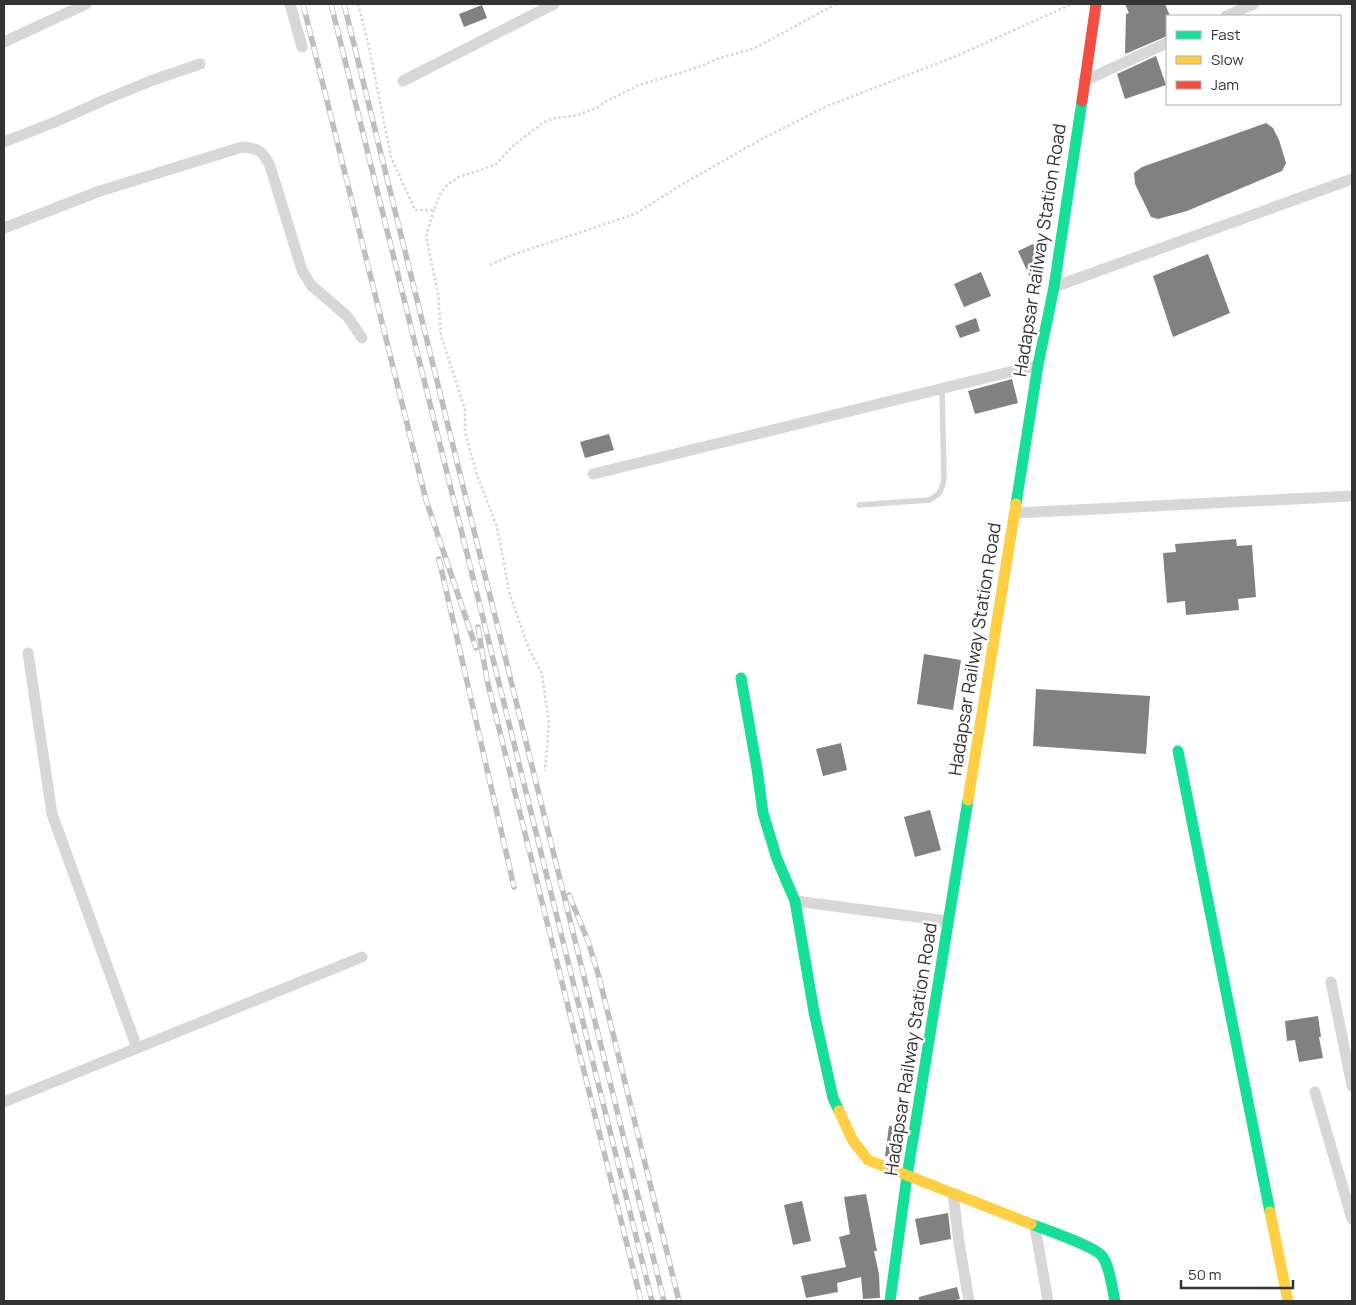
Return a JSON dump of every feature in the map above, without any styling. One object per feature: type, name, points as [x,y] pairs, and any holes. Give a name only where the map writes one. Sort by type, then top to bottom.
[{"type":"street","points":[[4,42],[86,4]]},
{"type":"street","points":[[290,4],[302,46]]},
{"type":"street","points":[[403,81],[554,4]]},
{"type":"street","name":"Hadapsar Railway Station Road","points":[[890,1301],[907,1176],[948,921],[1038,366],[1054,287],[1096,4]]},
{"type":"street","points":[[1228,15],[1254,4]]},
{"type":"street","points":[[1084,81],[1166,43]]},
{"type":"street","points":[[4,142],[153,80],[200,64]]},
{"type":"street","points":[[4,228],[100,191],[242,147],[254,148],[265,156],[270,166],[302,270],[311,285],[347,316],[362,338]]},
{"type":"street","points":[[1054,287],[1352,179]]},
{"type":"street","points":[[593,474],[1038,366]]},
{"type":"street","points":[[1014,513],[1352,496]]},
{"type":"street","points":[[28,653],[52,814],[137,1048]]},
{"type":"street","points":[[741,678],[763,813],[777,859],[795,901],[814,1012],[833,1098],[853,1141],[868,1160],[1091,1248],[1102,1256],[1107,1267],[1115,1301]]},
{"type":"street","points":[[1178,751],[1288,1301]]},
{"type":"street","points":[[795,901],[948,921]]},
{"type":"street","points":[[4,1102],[362,957]]},
{"type":"street","points":[[1331,982],[1352,1086]]},
{"type":"street","points":[[1315,1092],[1352,1219]]},
{"type":"street","points":[[953,1194],[969,1301]]},
{"type":"street","points":[[1035,1227],[1048,1301]]},
{"type":"lane","points":[[858,505],[929,500],[937,496],[941,491],[944,479],[942,389]]},
{"type":"path","points":[[358,4],[369,47],[391,157],[414,210],[434,210]]},
{"type":"path","points":[[545,771],[549,724],[542,674],[529,649],[510,595],[497,527],[477,475],[465,432],[465,409],[441,336],[438,293],[426,236],[440,194],[448,184],[459,177],[496,164],[514,145],[544,122],[554,118],[574,116],[597,108],[603,103],[639,85],[755,48],[836,4]]},
{"type":"path","points":[[490,265],[515,254],[635,214],[681,185],[760,140],[825,107],[954,58],[1072,4]]},
{"type":"building","points":[[1125,4],[1165,4],[1170,15],[1166,15],[1166,36],[1125,54],[1126,14],[1129,13]]},
{"type":"building","points":[[482,5],[487,18],[464,27],[459,14]]},
{"type":"building","points":[[1156,56],[1166,85],[1125,99],[1117,74]]},
{"type":"building","points":[[1266,123],[1273,128],[1279,140],[1286,163],[1282,171],[1187,211],[1158,219],[1151,217],[1135,184],[1134,173],[1142,167]]},
{"type":"building","points":[[1033,244],[1045,270],[1030,277],[1018,251]]},
{"type":"building","points":[[1208,254],[1230,313],[1173,337],[1153,276]]},
{"type":"building","points":[[981,272],[991,296],[964,307],[954,284]]},
{"type":"building","points":[[976,318],[980,331],[960,338],[955,326]]},
{"type":"building","points":[[1012,379],[1018,403],[975,414],[968,391]]},
{"type":"building","points":[[609,434],[614,450],[585,458],[580,442]]},
{"type":"building","points":[[1236,539],[1237,546],[1252,545],[1256,597],[1238,599],[1239,610],[1186,615],[1185,601],[1167,603],[1163,553],[1176,552],[1175,544]]},
{"type":"building","points":[[924,654],[961,660],[953,710],[917,704]]},
{"type":"building","points":[[1036,689],[1150,696],[1146,754],[1033,746]]},
{"type":"building","points":[[841,743],[847,770],[823,776],[816,749]]},
{"type":"building","points":[[930,810],[941,850],[915,857],[904,817]]},
{"type":"building","points":[[1318,1016],[1323,1058],[1299,1062],[1295,1040],[1287,1041],[1285,1021]]},
{"type":"building","points":[[889,1126],[901,1127],[897,1159],[885,1156]]},
{"type":"building","points":[[866,1194],[877,1251],[874,1251],[879,1274],[880,1298],[863,1299],[861,1277],[837,1283],[838,1292],[806,1298],[801,1276],[846,1267],[839,1237],[850,1234],[844,1197]]},
{"type":"building","points":[[802,1201],[811,1241],[793,1245],[784,1205]]},
{"type":"building","points":[[948,1213],[951,1239],[920,1245],[915,1219]]},
{"type":"building","points":[[957,1287],[960,1299],[951,1301],[919,1301],[919,1297]]},
{"type":"railway","points":[[303,4],[426,500],[476,648]]},
{"type":"railway","points":[[331,4],[652,1301]]},
{"type":"railway","points":[[344,4],[664,1301]]},
{"type":"railway","points":[[439,559],[514,887]]},
{"type":"railway","points":[[478,627],[487,680],[641,1301]]},
{"type":"railway","points":[[569,895],[588,941],[599,977],[679,1301]]},
{"type":"traffic: fast","points":[[1016,504],[1038,365],[1054,287],[1082,101]]},
{"type":"traffic: fast","points":[[741,678],[763,813],[777,859],[795,901],[814,1012],[833,1098],[839,1111]]},
{"type":"traffic: fast","points":[[1178,751],[1270,1212]]},
{"type":"traffic: fast","points":[[890,1301],[907,1176],[968,800]]},
{"type":"traffic: fast","points":[[1031,1224],[1080,1243],[1102,1256],[1109,1271],[1115,1301]]},
{"type":"traffic: slow","points":[[968,800],[1016,504]]},
{"type":"traffic: slow","points":[[839,1111],[853,1141],[868,1160],[1031,1224]]},
{"type":"traffic: slow","points":[[1270,1212],[1288,1301]]},
{"type":"traffic: jam","points":[[1082,101],[1096,4]]}]
